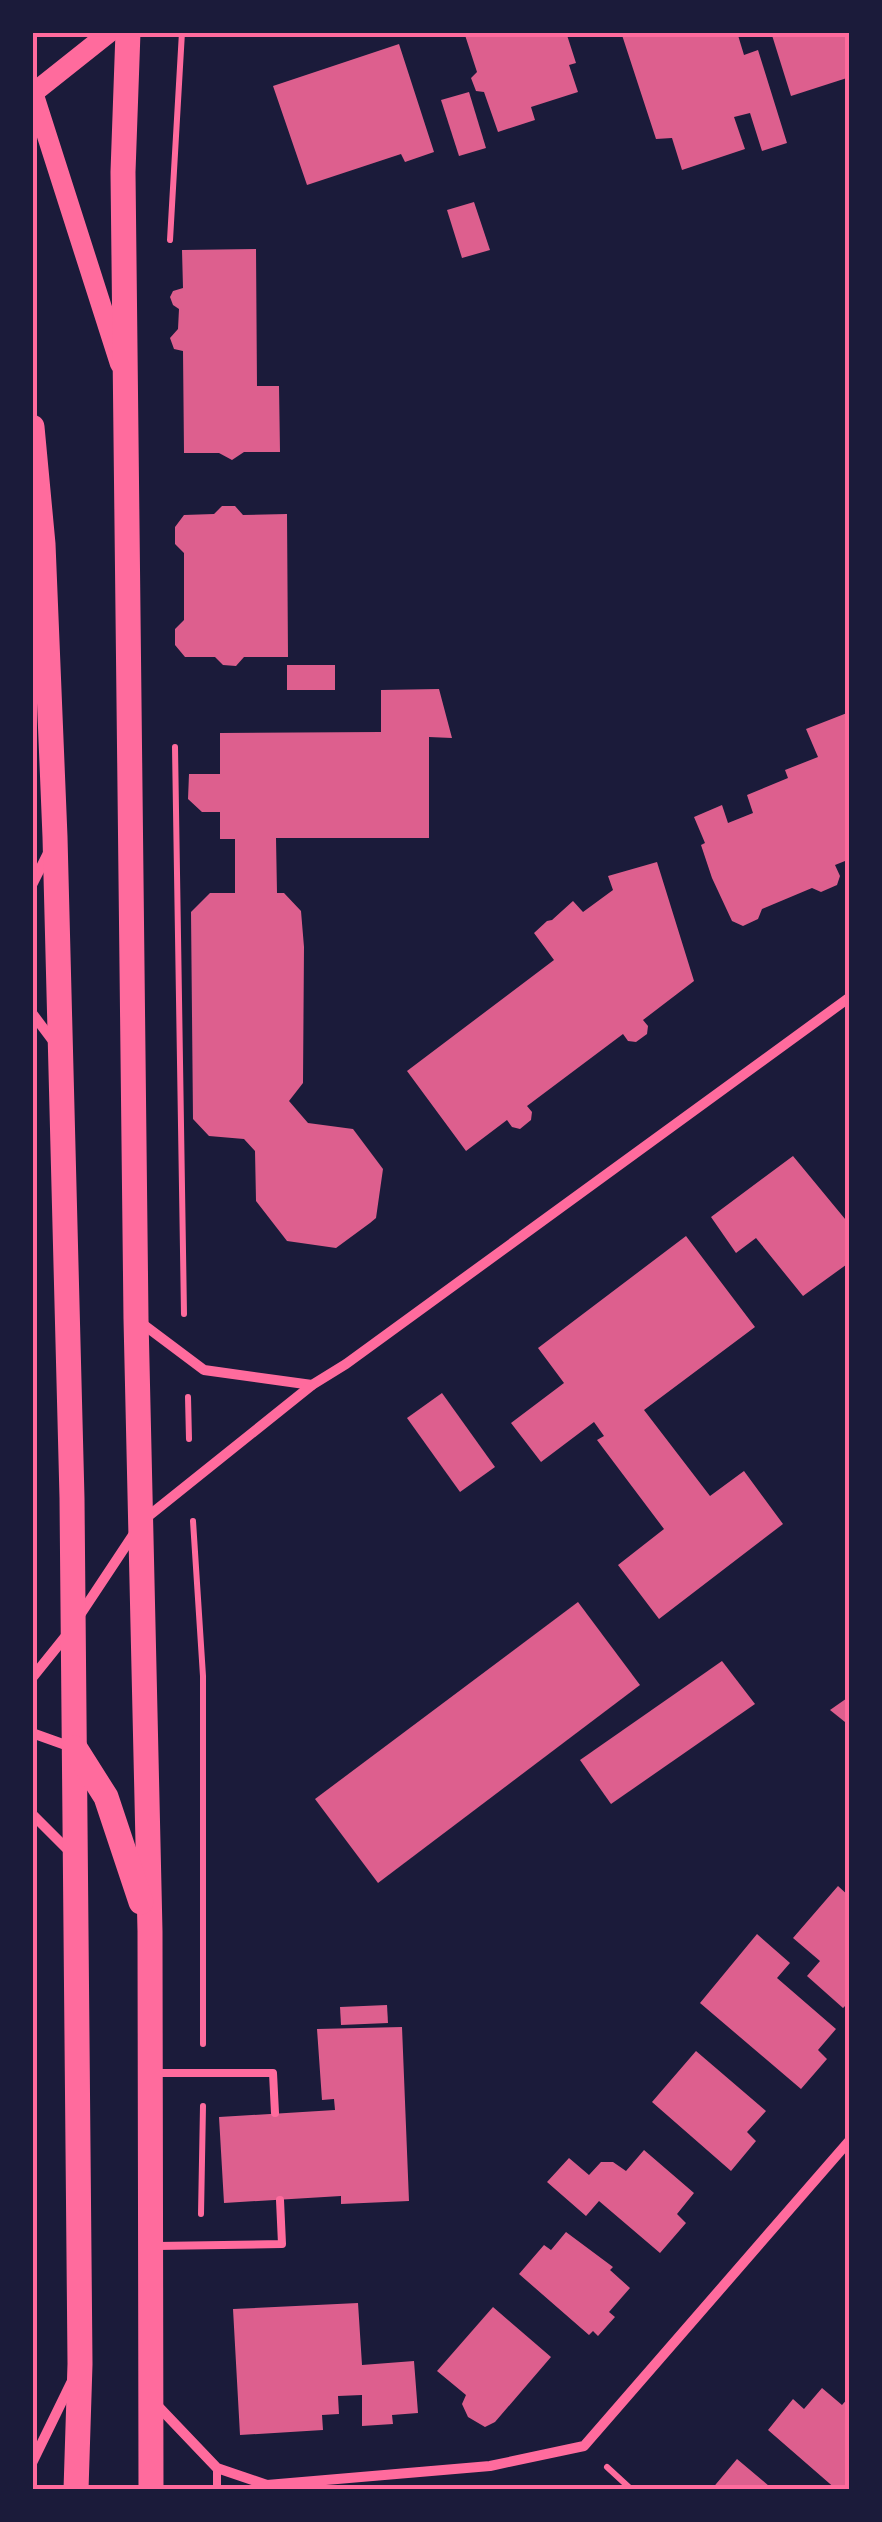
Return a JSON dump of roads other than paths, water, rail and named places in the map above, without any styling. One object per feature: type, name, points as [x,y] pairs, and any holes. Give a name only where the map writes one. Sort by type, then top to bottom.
[{"type":"main road","points":[[110,32],[33,92],[126,385]]},
{"type":"main road","points":[[128,32],[123,172],[136,1318],[152,2073],[151,2490]]},
{"type":"main road","points":[[32,427],[55,837],[73,1626],[80,2364],[76,2490]]},
{"type":"main road","points":[[75,1748],[106,1798],[150,1931]]},
{"type":"street","points":[[32,886],[55,837]]},
{"type":"street","points":[[32,1678],[73,1626],[142,1521],[312,1385],[850,997]]},
{"type":"street","points":[[32,1013],[59,1050]]},
{"type":"street","points":[[136,1318],[204,1370],[312,1385]]},
{"type":"street","points":[[32,1734],[75,1748]]},
{"type":"street","points":[[32,1814],[75,1857]]},
{"type":"street","points":[[151,2398],[217,2468],[267,2485],[490,2466],[584,2446],[850,2140]]},
{"type":"street","points":[[32,2463],[80,2364]]},
{"type":"lane","points":[[152,2073],[273,2073],[275,2114]]},
{"type":"lane","points":[[153,2246],[282,2244],[280,2200]]},
{"type":"lane","points":[[217,2468],[218,2490]]}]
